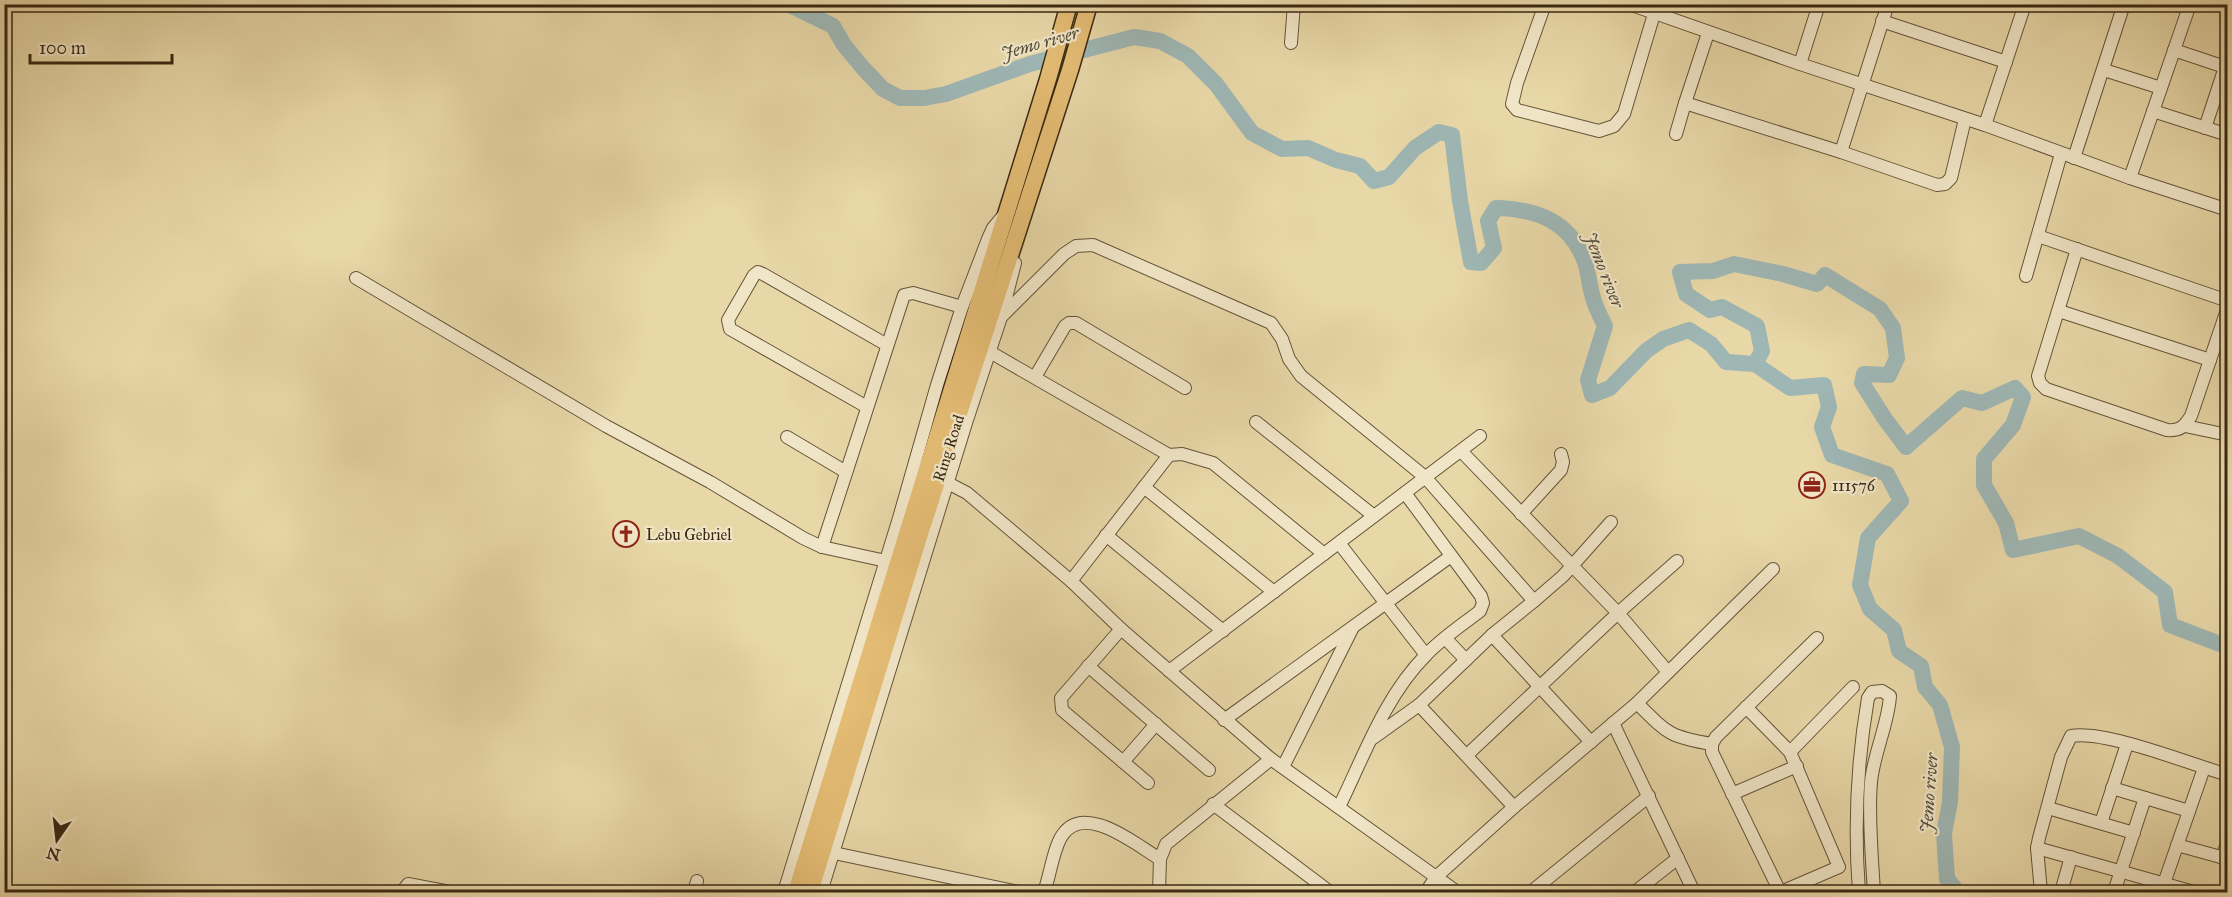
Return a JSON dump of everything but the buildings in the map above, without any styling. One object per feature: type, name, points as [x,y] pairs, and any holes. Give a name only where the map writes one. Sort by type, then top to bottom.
[{"type":"highway","name":"Ring Road","points":[[796,892],[1014,215],[1070,70],[1088,10]]},
{"type":"highway","name":"Ring Road","points":[[1014,215],[1067,11]]},
{"type":"highway","name":"Ring Road","points":[[810,892],[931,477]]},
{"type":"street","points":[[1291,43],[1294,4]]},
{"type":"street","points":[[1545,4],[1517,83],[1512,104],[1518,110],[1599,131],[1614,126],[1624,114],[1654,14]]},
{"type":"street","points":[[1629,4],[2228,210]]},
{"type":"street","points":[[1800,64],[1819,4]]},
{"type":"street","points":[[1841,152],[1888,4]]},
{"type":"street","points":[[1984,125],[2025,4]]},
{"type":"street","points":[[2026,276],[2038,236],[2068,156],[2104,70],[2124,4]]},
{"type":"street","points":[[2130,178],[2190,4]]},
{"type":"street","points":[[1882,21],[2006,62]]},
{"type":"street","points":[[1676,134],[1708,33]]},
{"type":"street","points":[[2174,50],[2226,67],[2205,128]]},
{"type":"street","points":[[2104,70],[2161,88]]},
{"type":"street","points":[[1685,103],[1937,185],[1945,184],[1951,178],[1965,119]]},
{"type":"street","points":[[2153,111],[2228,135]]},
{"type":"street","points":[[784,892],[886,561],[931,477],[990,352],[1017,251],[1014,215],[993,228],[988,239],[962,307],[937,385],[931,477],[834,853],[821,892]]},
{"type":"street","points":[[2038,236],[2228,301]]},
{"type":"street","points":[[1001,317],[1064,254],[1076,246],[1094,245],[1271,323],[1282,339],[1289,359],[1301,376],[1425,477],[1534,601]]},
{"type":"street","points":[[2077,249],[2060,311],[2038,376],[2040,383],[2046,389],[2167,430],[2178,431],[2185,426],[2191,416],[2228,307]]},
{"type":"street","points":[[867,407],[730,329],[728,320],[754,275],[758,272],[887,345]]},
{"type":"street","points":[[356,278],[606,426],[710,482],[802,538],[822,547],[886,561]]},
{"type":"street","points":[[822,547],[904,295],[913,293],[962,307]]},
{"type":"street","points":[[2060,311],[2210,360]]},
{"type":"street","points":[[1035,376],[1069,322],[1076,323],[1185,388]]},
{"type":"street","points":[[990,352],[1169,455],[1182,454],[1213,463],[1324,554]]},
{"type":"street","points":[[1256,422],[1374,516]]},
{"type":"street","points":[[2185,426],[2228,435]]},
{"type":"street","points":[[1169,671],[1480,436]]},
{"type":"street","points":[[787,437],[846,472]]},
{"type":"street","points":[[1461,451],[1618,613],[1668,672]]},
{"type":"street","points":[[1521,514],[1562,470],[1561,454]]},
{"type":"street","points":[[1071,581],[1169,455]]},
{"type":"street","points":[[931,477],[967,493],[1071,581],[1224,720],[1271,759],[1457,892]]},
{"type":"street","points":[[1143,488],[1274,592]]},
{"type":"street","points":[[1339,807],[1388,707],[1408,677],[1426,655],[1480,611],[1483,603],[1481,596],[1405,493]]},
{"type":"street","points":[[1373,738],[1419,705],[1492,635],[1553,586],[1611,522]]},
{"type":"street","points":[[1106,535],[1222,631]]},
{"type":"street","points":[[1339,543],[1426,655]]},
{"type":"street","points":[[1224,720],[1451,556]]},
{"type":"street","points":[[1467,755],[1618,613],[1677,561]]},
{"type":"street","points":[[1426,892],[1436,877],[1636,703],[1773,569]]},
{"type":"street","points":[[1283,768],[1352,627]]},
{"type":"street","points":[[1121,628],[1061,698],[1060,705],[1062,710],[1148,783]]},
{"type":"street","points":[[1492,635],[1591,742]]},
{"type":"street","points":[[1445,638],[1466,660]]},
{"type":"street","points":[[1746,707],[1790,752],[1839,867],[1780,892],[1712,752],[1712,744],[1716,737],[1746,707],[1817,638]]},
{"type":"street","points":[[1088,666],[1209,770]]},
{"type":"street","points":[[1790,752],[1853,687]]},
{"type":"street","points":[[1859,892],[1857,783],[1861,742],[1868,698],[1872,692],[1882,691],[1890,696],[1889,710],[1877,747],[1871,782],[1874,892]]},
{"type":"street","points":[[1636,703],[1669,734],[1680,739],[1712,744]]},
{"type":"street","points":[[1419,705],[1514,807]]},
{"type":"street","points":[[1613,723],[1694,892]]},
{"type":"street","points":[[1123,762],[1156,724]]},
{"type":"street","points":[[2041,892],[2037,848],[2061,757],[2071,736],[2091,735],[2228,775]]},
{"type":"street","points":[[2101,823],[2127,744]]},
{"type":"street","points":[[1159,892],[1160,859],[1166,844],[1271,759]]},
{"type":"street","points":[[1732,794],[1797,766]]},
{"type":"street","points":[[2162,888],[2204,768]]},
{"type":"street","points":[[2112,788],[2188,811]]},
{"type":"street","points":[[1531,892],[1649,796]]},
{"type":"street","points":[[2114,892],[2145,798]]},
{"type":"street","points":[[1213,804],[1330,892]]},
{"type":"street","points":[[2049,808],[2134,833]]},
{"type":"street","points":[[1044,892],[1060,840],[1073,824],[1091,822],[1102,825],[1160,859]]},
{"type":"street","points":[[2177,845],[2225,858],[2228,841]]},
{"type":"street","points":[[2037,848],[2121,872],[2162,888],[2194,892]]},
{"type":"street","points":[[834,853],[1019,892]]},
{"type":"street","points":[[2061,892],[2071,857]]},
{"type":"street","points":[[1635,892],[1678,858]]},
{"type":"street","points":[[957,892],[960,879]]},
{"type":"street","points":[[402,892],[408,884],[450,892]]},
{"type":"waterway","name":"Jemo river","points":[[788,4],[833,26],[844,45],[863,68],[883,89],[900,98],[924,98],[946,94],[1030,64],[1134,37],[1160,41],[1188,56],[1216,84],[1252,133],[1282,149],[1308,148],[1336,160],[1360,166],[1374,181],[1389,177],[1415,148],[1439,132],[1452,135],[1460,201],[1471,262],[1481,263],[1494,248],[1488,221],[1496,208],[1526,211],[1552,221],[1572,238],[1580,250],[1586,265],[1591,292],[1605,326],[1588,380],[1592,395],[1610,388],[1646,351],[1663,339],[1689,330],[1711,344],[1726,362],[1755,364],[1790,388],[1824,385],[1829,407],[1822,427],[1832,455],[1887,474],[1901,501],[1868,538],[1860,585],[1870,609],[1894,630],[1899,651],[1921,666],[1925,687],[1940,705],[1952,747],[1950,802],[1944,833],[1947,879],[1958,892]]},
{"type":"waterway","points":[[1755,364],[1762,351],[1757,326],[1722,307],[1710,310],[1686,294],[1680,272],[1713,271],[1734,264],[1817,284],[1825,275],[1880,309],[1893,328],[1897,358],[1889,375],[1864,374],[1862,383],[1906,447],[1962,398],[1982,403],[2015,388],[2023,397],[2013,425],[1984,459],[1984,485],[2006,523],[2013,550],[2079,536],[2118,556],[2165,592],[2170,625],[2228,647]]},
{"type":"place","name":"111576","points":[[1812,485]]},
{"type":"place","name":"Lebu Gebriel","points":[[626,534]]}]
